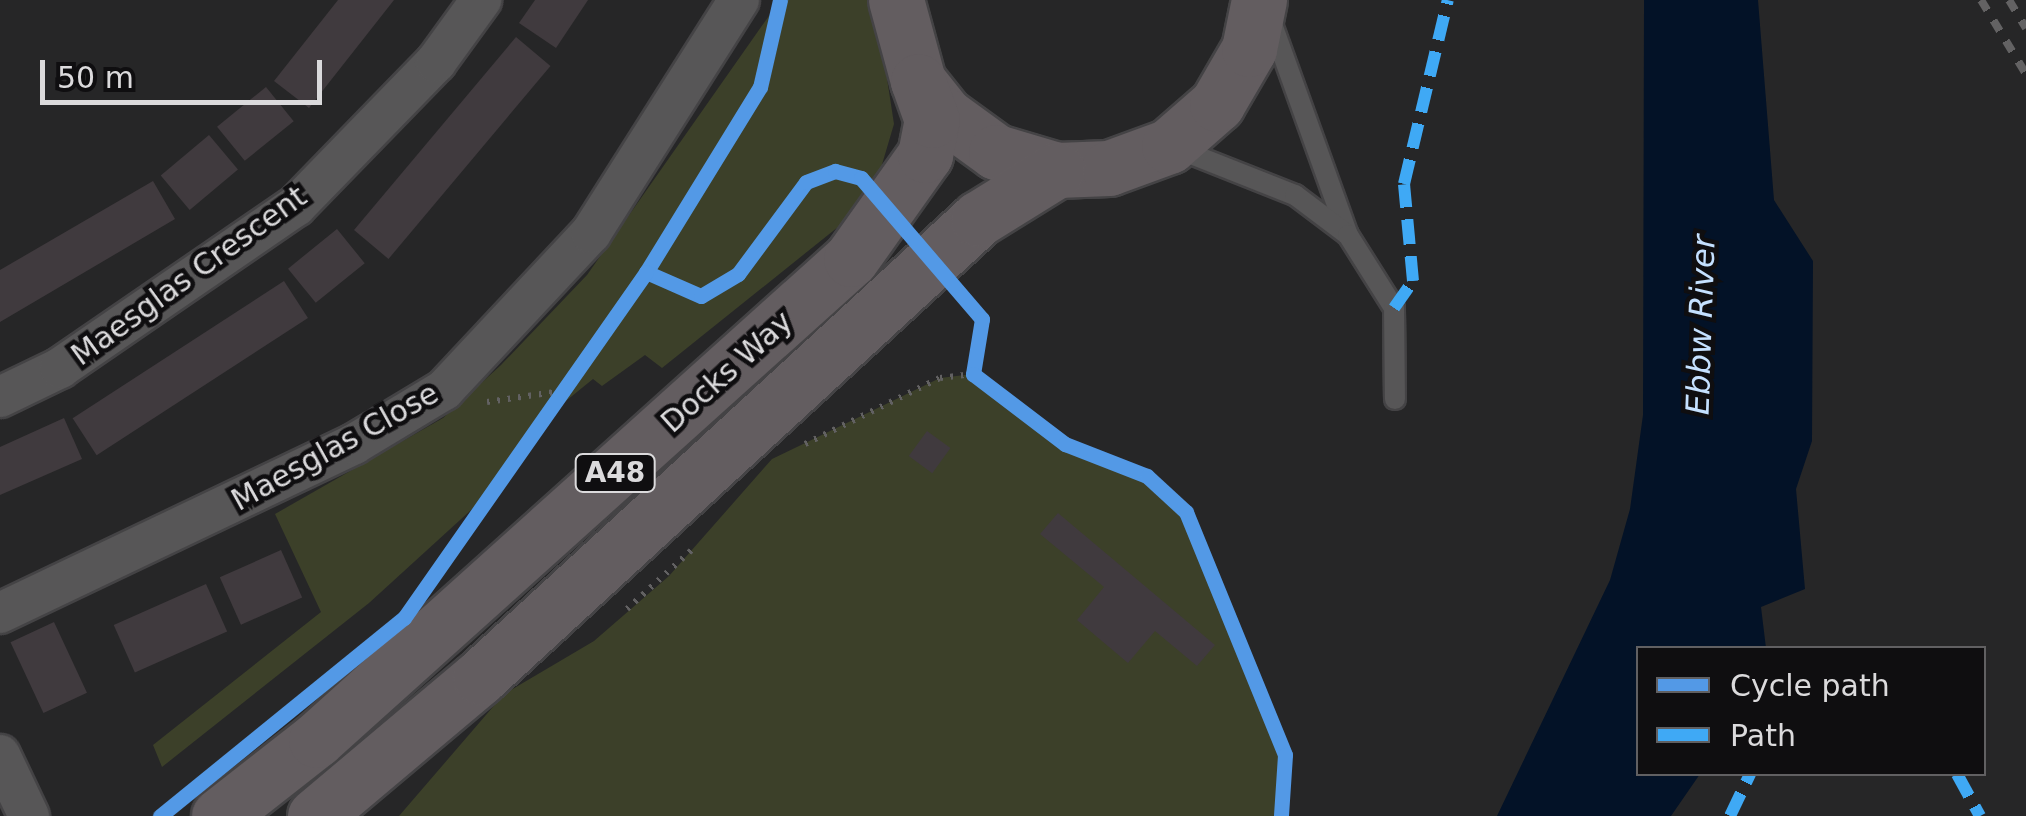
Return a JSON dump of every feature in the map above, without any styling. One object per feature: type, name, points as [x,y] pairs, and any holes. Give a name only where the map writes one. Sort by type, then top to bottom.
[{"type":"main road","name":"Docks Way","points":[[219,816],[316,740],[851,259],[926,155],[932,120],[896,0]]},
{"type":"main road","points":[[918,81],[944,115],[996,152],[1057,170],[1109,168],[1169,146],[1217,104],[1249,49],[1260,0]]},
{"type":"main road","name":"Docks Way","points":[[314,816],[480,677],[978,220],[1057,170]]},
{"type":"street","name":"Maesglas Crescent","points":[[0,397],[60,368],[296,206],[436,62],[481,0]]},
{"type":"street","name":"Maesglas Close","points":[[0,613],[424,402],[498,342],[591,234],[739,0]]},
{"type":"street","points":[[0,755],[29,816]]},
{"type":"lane","points":[[1260,0],[1321,140],[1348,234],[1394,308],[1395,399]]},
{"type":"lane","points":[[1169,146],[1295,196],[1348,234]]},
{"type":"path","points":[[789,451],[940,378],[979,379],[983,351]]},
{"type":"path","points":[[556,409],[578,375]]},
{"type":"path","points":[[424,402],[443,418],[495,398],[568,390]]},
{"type":"path","points":[[629,607],[708,532]]},
{"type":"green space","points":[[780,0],[875,0],[894,124],[878,178],[853,215],[662,368],[645,355],[602,386],[593,379],[556,409],[516,469],[369,603],[162,767],[153,745],[321,612],[275,514],[443,418],[501,365],[587,275]]},
{"type":"green space","points":[[973,374],[1065,444],[1147,476],[1186,512],[1285,755],[1281,816],[399,816],[504,694],[594,641],[669,576],[772,459],[940,378]]},
{"type":"water","name":"Ebbw River","points":[[1644,0],[1758,0],[1774,200],[1813,261],[1812,441],[1796,489],[1805,589],[1761,607],[1766,646],[1636,646],[1636,776],[1699,776],[1671,816],[1497,816],[1610,580],[1630,509],[1643,415]]},
{"type":"building","points":[[338,0],[394,0],[309,108],[274,81]]},
{"type":"building","points":[[535,0],[588,0],[556,48],[519,23]]},
{"type":"building","points":[[516,37],[550,66],[388,259],[354,230]]},
{"type":"building","points":[[266,87],[294,121],[245,161],[217,127]]},
{"type":"building","points":[[209,135],[238,169],[190,210],[161,175]]},
{"type":"building","points":[[153,181],[175,219],[0,322],[0,270]]},
{"type":"building","points":[[337,229],[365,263],[316,303],[288,269]]},
{"type":"building","points":[[284,281],[308,318],[97,455],[73,418]]},
{"type":"building","points":[[64,418],[82,459],[0,495],[0,447]]},
{"type":"building","points":[[927,431],[950,448],[932,473],[909,456]]},
{"type":"building","points":[[1058,513],[1215,645],[1197,666],[1155,631],[1128,663],[1077,620],[1104,587],[1040,534]]},
{"type":"building","points":[[281,550],[302,598],[241,625],[220,577]]},
{"type":"building","points":[[206,584],[227,632],[135,673],[114,625]]},
{"type":"building","points":[[54,622],[87,693],[43,713],[10,642]]},
{"type":"railway","points":[[1981,0],[2026,74]]},
{"type":"railway","points":[[2009,0],[2026,28]]},
{"type":"marked path","points":[[1394,308],[1413,281],[1404,184],[1448,0]]},
{"type":"marked path","points":[[1730,816],[1749,776]]},
{"type":"marked path","points":[[1958,776],[1980,816]]},
{"type":"cycle path","points":[[780,0],[760,87],[646,272],[701,296],[738,274],[806,182],[835,171],[861,178],[982,319],[973,374],[1065,444],[1147,476],[1186,512],[1285,755],[1281,816]]},
{"type":"cycle path","points":[[160,816],[404,618],[646,272]]}]
